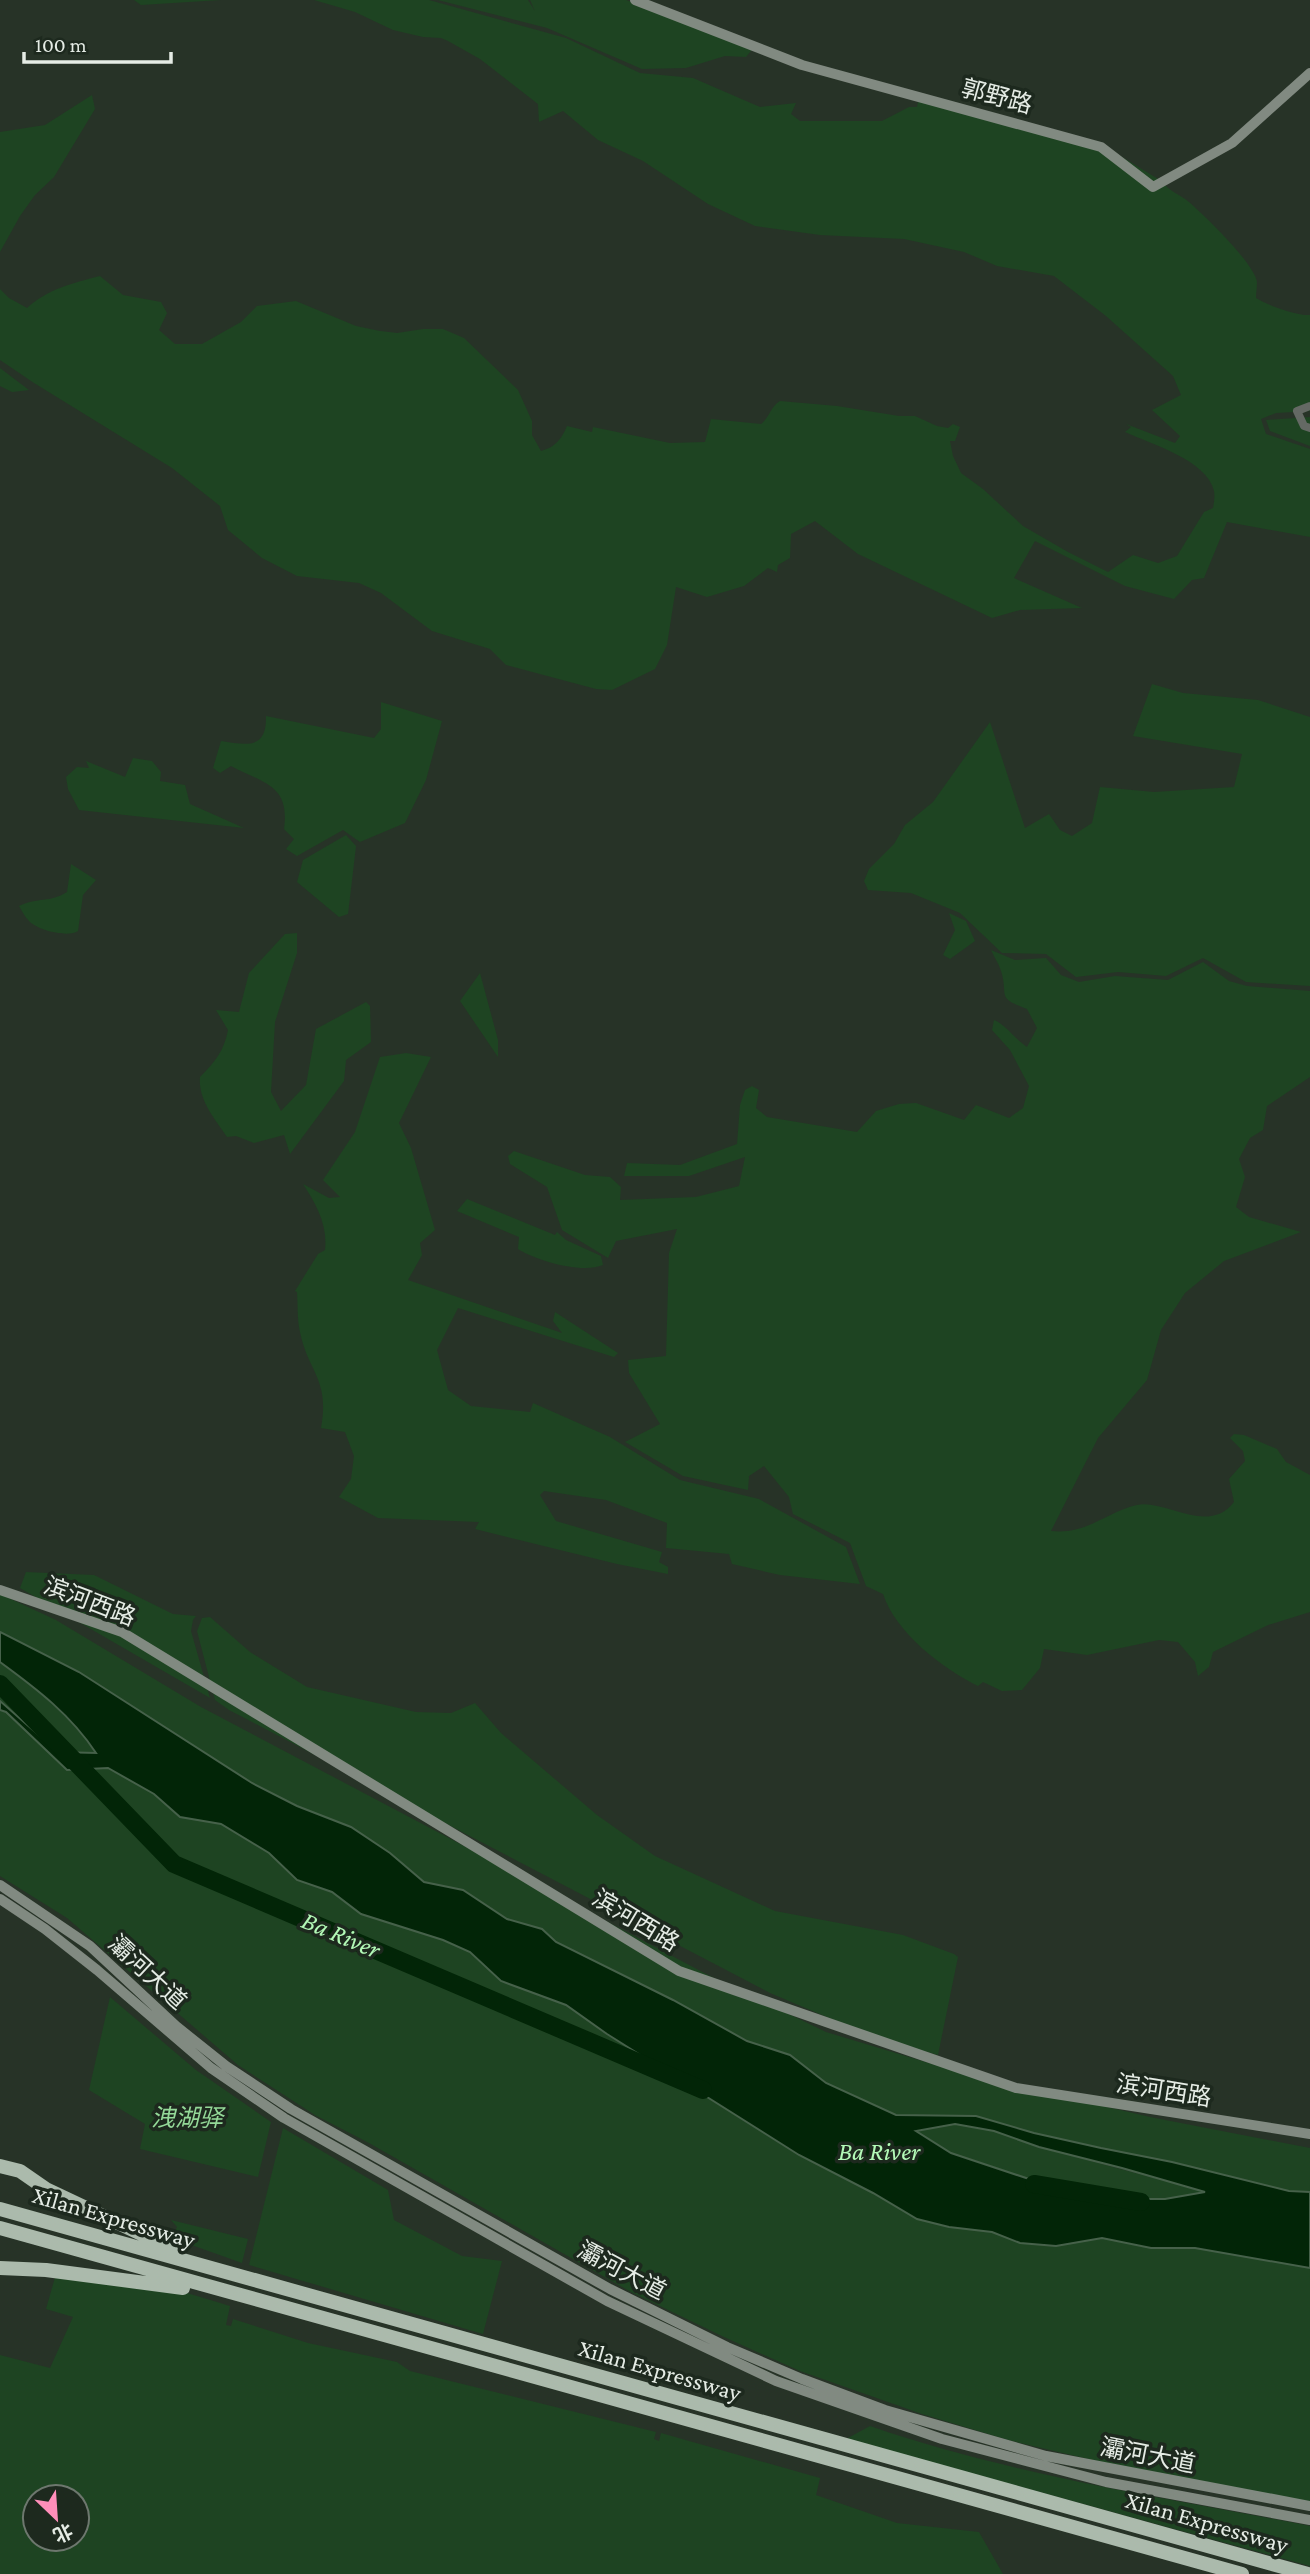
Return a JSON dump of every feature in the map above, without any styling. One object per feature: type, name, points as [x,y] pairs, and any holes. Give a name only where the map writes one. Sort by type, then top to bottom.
[{"type":"highway","points":[[0,2166],[20,2171],[46,2189],[162,2245],[283,2288]]},
{"type":"highway","name":"Xilan Expressway","points":[[0,2209],[1308,2574]]},
{"type":"highway","name":"Xilan Expressway","points":[[0,2228],[1242,2574]]},
{"type":"highway","points":[[0,2268],[46,2270],[163,2284],[273,2304]]},
{"type":"street","name":"郭野路","points":[[635,0],[802,65],[1101,147],[1153,187],[1232,143],[1310,73]]},
{"type":"street","points":[[1310,406],[1297,411],[1304,426],[1310,428]]},
{"type":"street","name":"滨河西路","points":[[0,1590],[122,1632],[678,1971],[1016,2088],[1310,2134]]},
{"type":"street","name":"灞河大道","points":[[0,1885],[90,1946],[176,2026],[226,2066],[290,2109],[610,2289],[727,2347],[885,2410],[1033,2453],[1105,2469],[1310,2506]]},
{"type":"street","name":"灞河大道","points":[[0,1899],[45,1929],[97,1970],[124,1996],[211,2068],[284,2118],[607,2301],[776,2381],[942,2439],[1106,2482],[1310,2520]]},
{"type":"green space","points":[[134,0],[221,0],[141,5]]},
{"type":"green space","points":[[314,0],[429,0],[566,38],[640,73],[693,78],[760,107],[796,103],[791,114],[800,121],[882,121],[909,107],[917,107],[919,97],[1096,141],[1163,182],[1206,217],[1254,274],[1257,282],[1256,298],[1282,310],[1310,315],[1310,411],[1276,413],[1261,419],[1266,434],[1310,449],[1310,537],[1227,522],[1204,578],[1192,580],[1174,599],[1125,586],[1035,541],[1014,578],[1082,608],[1020,610],[992,618],[858,554],[815,521],[791,534],[790,558],[778,565],[777,572],[768,568],[744,586],[707,597],[676,587],[667,645],[655,669],[612,690],[596,689],[506,665],[490,649],[432,631],[381,593],[359,583],[297,576],[262,558],[228,530],[220,506],[172,468],[0,360],[0,289],[9,298],[27,308],[52,291],[100,276],[123,295],[161,302],[167,313],[159,330],[175,344],[202,344],[241,322],[257,306],[296,301],[356,326],[380,331],[397,333],[443,329],[464,338],[518,390],[532,421],[532,435],[541,451],[557,442],[567,426],[592,432],[593,427],[670,443],[705,442],[711,419],[761,424],[780,401],[915,416],[948,428],[953,424],[960,427],[955,441],[950,441],[961,473],[983,489],[1023,526],[1108,572],[1133,555],[1158,563],[1177,556],[1204,512],[1213,508],[1214,500],[1214,491],[1201,470],[1177,454],[1125,432],[1131,427],[1126,424],[1175,443],[1180,436],[1152,410],[1181,395],[1173,376],[1106,316],[1054,276],[997,266],[964,252],[904,239],[820,235],[755,226],[708,204],[643,161],[598,140],[563,111],[539,122],[538,104],[480,59],[448,41],[393,30],[355,12]]},
{"type":"green space","points":[[438,0],[528,0],[535,11],[530,0],[626,0],[755,46],[746,57],[725,56],[686,68],[642,69],[547,28]]},
{"type":"green space","points":[[92,95],[95,109],[54,177],[35,195],[0,252],[0,132],[45,125]]},
{"type":"green space","points":[[0,368],[29,390],[12,392],[0,386]]},
{"type":"green space","points":[[1310,417],[1310,446],[1270,431],[1266,420]]},
{"type":"green space","points":[[1152,684],[1183,693],[1258,700],[1310,717],[1310,986],[1246,982],[1203,958],[1166,976],[1118,972],[1076,977],[1046,954],[1002,953],[960,913],[911,893],[868,890],[864,881],[869,869],[894,844],[905,825],[933,802],[990,722],[1025,828],[1049,814],[1060,830],[1072,836],[1092,823],[1100,787],[1154,792],[1234,787],[1242,754],[1133,736]]},
{"type":"green space","points":[[381,702],[442,721],[426,780],[405,823],[360,842],[343,830],[297,856],[286,849],[294,839],[284,829],[285,814],[279,794],[264,782],[231,766],[220,773],[213,768],[221,741],[246,744],[259,740],[263,735],[266,716],[374,738],[381,729]]},
{"type":"green space","points":[[133,758],[152,761],[161,772],[160,781],[185,785],[190,804],[244,828],[79,810],[68,789],[66,777],[77,767],[89,768],[86,761],[125,777]]},
{"type":"green space","points":[[346,835],[356,846],[348,914],[339,917],[297,882],[303,860]]},
{"type":"green space","points":[[71,864],[96,880],[83,895],[78,931],[60,933],[33,924],[19,906],[55,898],[67,892]]},
{"type":"green space","points":[[949,913],[966,921],[975,941],[950,959],[943,955],[955,930]]},
{"type":"green space","points":[[297,933],[297,953],[275,1022],[271,1092],[281,1111],[306,1085],[316,1029],[366,1002],[370,1006],[371,1042],[346,1060],[344,1081],[290,1154],[284,1135],[254,1143],[236,1136],[227,1137],[204,1101],[200,1077],[218,1056],[228,1030],[216,1010],[239,1012],[249,973],[285,934]]},
{"type":"green space","points":[[991,950],[1015,960],[1046,958],[1061,975],[1079,982],[1115,976],[1168,980],[1203,962],[1229,981],[1247,986],[1310,991],[1310,1077],[1267,1106],[1263,1130],[1250,1138],[1239,1159],[1245,1177],[1236,1207],[1249,1217],[1301,1232],[1224,1261],[1185,1293],[1161,1330],[1147,1380],[1098,1438],[1051,1531],[1075,1530],[1137,1505],[1199,1516],[1224,1512],[1234,1502],[1229,1479],[1245,1461],[1243,1451],[1230,1438],[1234,1434],[1244,1435],[1277,1449],[1286,1462],[1310,1475],[1310,1612],[1268,1625],[1213,1652],[1209,1667],[1198,1676],[1195,1662],[1178,1642],[1159,1640],[1087,1655],[1044,1649],[1040,1668],[1022,1690],[1002,1691],[983,1682],[978,1686],[950,1670],[909,1636],[889,1608],[883,1594],[866,1586],[850,1543],[793,1514],[789,1497],[764,1466],[749,1476],[748,1490],[683,1476],[625,1442],[660,1424],[629,1373],[628,1360],[666,1356],[669,1253],[677,1229],[616,1241],[608,1258],[562,1230],[547,1187],[510,1164],[508,1156],[514,1151],[585,1175],[610,1177],[621,1187],[620,1200],[696,1197],[739,1186],[745,1157],[689,1176],[624,1176],[627,1163],[680,1165],[737,1144],[740,1105],[745,1090],[752,1086],[759,1090],[756,1108],[767,1117],[857,1132],[876,1111],[899,1104],[916,1103],[964,1120],[976,1105],[1009,1118],[1023,1108],[1029,1086],[1010,1050],[992,1030],[994,1020],[1027,1047],[1037,1028],[1027,1009],[1007,999],[1001,971]]},
{"type":"green space","points":[[480,973],[498,1040],[498,1057],[460,1001]]},
{"type":"green space","points":[[406,1053],[431,1057],[399,1123],[411,1148],[435,1230],[420,1243],[422,1255],[408,1280],[562,1333],[553,1321],[555,1312],[618,1353],[614,1357],[458,1308],[437,1350],[448,1390],[471,1406],[530,1412],[533,1403],[610,1437],[680,1480],[759,1499],[846,1547],[860,1584],[780,1575],[732,1564],[729,1554],[666,1548],[667,1523],[606,1500],[544,1491],[540,1495],[556,1521],[662,1552],[659,1562],[668,1567],[668,1574],[475,1529],[479,1522],[378,1518],[339,1497],[351,1479],[354,1456],[345,1432],[321,1428],[323,1398],[298,1322],[295,1291],[318,1254],[325,1250],[325,1232],[320,1215],[303,1184],[329,1198],[340,1197],[323,1180],[355,1132],[380,1057]]},
{"type":"green space","points":[[467,1199],[555,1235],[557,1232],[566,1240],[601,1256],[603,1265],[572,1267],[526,1254],[518,1249],[519,1237],[457,1211]]},
{"type":"green space","points":[[26,1572],[94,1575],[173,1614],[196,1616],[191,1631],[210,1698],[20,1588]]},
{"type":"green space","points":[[0,1594],[56,1620],[201,1707],[710,1976],[826,2032],[962,2073],[1150,2117],[1310,2148],[1310,2192],[1289,2191],[1172,2162],[1034,2133],[976,2116],[896,2115],[826,2083],[790,2055],[747,2041],[673,2000],[556,1942],[542,1929],[507,1919],[463,1890],[424,1882],[390,1853],[351,1827],[297,1806],[252,1783],[79,1672],[0,1632]]},
{"type":"green space","points":[[210,1617],[250,1652],[307,1687],[416,1712],[451,1713],[475,1703],[501,1733],[597,1815],[655,1856],[775,1911],[903,1935],[954,1954],[958,1957],[938,2055],[879,2039],[770,1993],[229,1710],[215,1700],[197,1631],[202,1618]]},
{"type":"green space","points":[[0,1662],[52,1704],[75,1726],[97,1754],[58,1752],[0,1701]]},
{"type":"green space","points":[[0,1710],[6,1712],[67,1770],[108,1767],[154,1794],[180,1817],[221,1824],[269,1853],[297,1880],[332,1892],[361,1914],[443,1940],[470,1952],[501,1981],[566,2005],[607,2034],[799,2155],[917,2219],[949,2227],[992,2232],[1020,2243],[1056,2246],[1102,2238],[1151,2248],[1195,2248],[1310,2268],[1310,2502],[1097,2461],[1008,2440],[922,2414],[800,2371],[631,2292],[315,2115],[238,2065],[67,1918],[0,1876]]},
{"type":"green space","name":"洩湖驿","points":[[110,1997],[196,2070],[271,2122],[258,2177],[140,2149],[145,2124],[89,2090]]},
{"type":"green space","points":[[955,2124],[994,2131],[1039,2147],[1206,2192],[1165,2199],[1090,2199],[951,2153],[915,2131]]},
{"type":"green space","points":[[283,2128],[388,2190],[394,2220],[462,2256],[502,2261],[483,2334],[249,2265]]},
{"type":"green space","points":[[171,2220],[248,2239],[242,2263],[172,2238],[177,2227]]},
{"type":"green space","points":[[56,2274],[151,2282],[230,2306],[226,2325],[231,2326],[233,2319],[308,2343],[397,2362],[410,2371],[656,2432],[654,2439],[659,2441],[661,2433],[820,2478],[816,2495],[897,2523],[979,2532],[1003,2574],[0,2574],[0,2355],[50,2368],[73,2317],[46,2309]]},
{"type":"green space","points":[[870,2426],[1033,2472],[1310,2526],[1310,2566],[846,2439]]},
{"type":"water","name":"Ba River","points":[[0,1632],[79,1672],[252,1783],[297,1806],[351,1827],[390,1853],[424,1882],[463,1890],[507,1919],[542,1929],[556,1942],[673,2000],[747,2041],[790,2055],[826,2083],[896,2115],[976,2116],[1034,2133],[1172,2162],[1289,2191],[1310,2192],[1310,2268],[1195,2248],[1151,2248],[1102,2238],[1056,2246],[1020,2243],[992,2232],[949,2227],[917,2219],[799,2155],[607,2034],[566,2005],[501,1981],[470,1952],[443,1940],[361,1914],[332,1892],[297,1880],[269,1853],[221,1824],[180,1817],[154,1794],[108,1768],[67,1770],[6,1712],[0,1710],[0,1701],[58,1752],[96,1753],[64,1715],[0,1662]],"holes":[[[955,2124],[994,2131],[1039,2147],[1205,2192],[1165,2199],[1089,2199],[951,2153],[916,2131]]]},
{"type":"waterway","name":"Ba River","points":[[0,1684],[174,1864],[703,2090]]},
{"type":"waterway","name":"Ba River","points":[[1034,2184],[1141,2202]]}]
